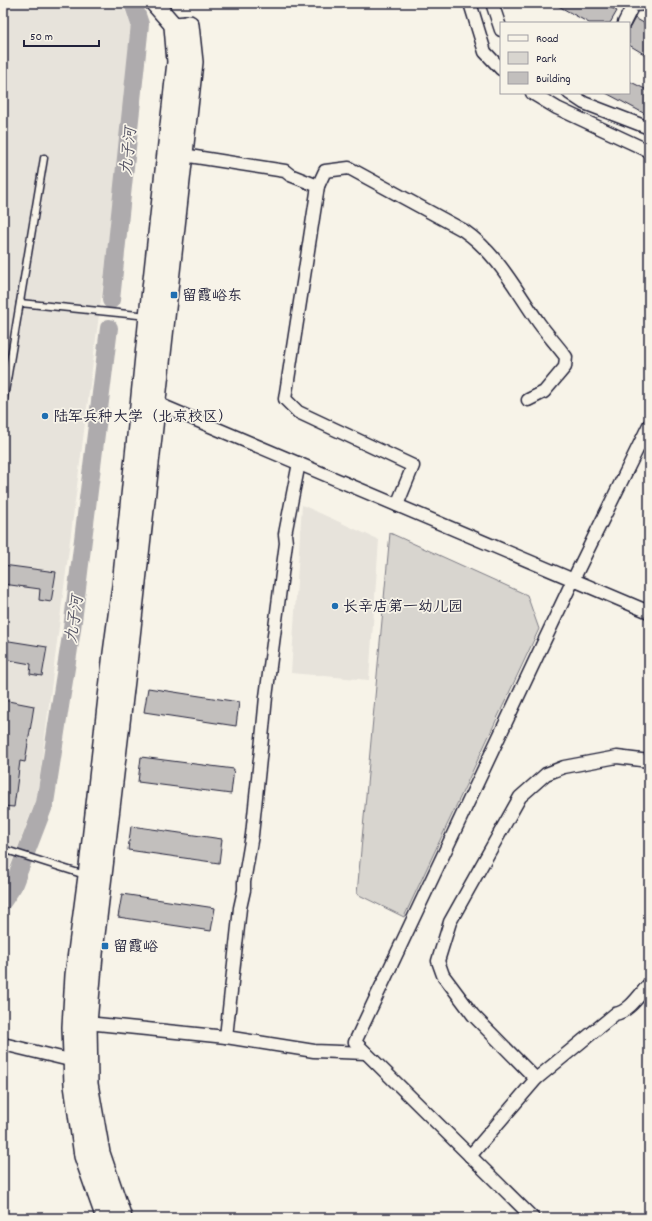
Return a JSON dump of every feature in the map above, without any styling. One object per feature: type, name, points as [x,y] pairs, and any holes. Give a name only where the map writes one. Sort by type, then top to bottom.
[{"type":"main road","points":[[122,1218],[100,1153],[88,1084],[87,1024],[94,943],[128,655],[193,62],[181,26]]},
{"type":"main road","points":[[106,1218],[84,1156],[74,1086],[72,1027],[76,975],[122,586],[149,316],[181,26]]},
{"type":"street","points":[[154,3],[181,26]]},
{"type":"street","points":[[470,3],[485,52],[500,68]]},
{"type":"street","points":[[492,3],[500,27]]},
{"type":"street","points":[[631,4],[649,4]]},
{"type":"street","points":[[631,4],[649,14]]},
{"type":"street","points":[[624,22],[631,4]]},
{"type":"street","points":[[534,94],[557,108],[649,151]]},
{"type":"street","points":[[573,94],[587,98],[649,128]]},
{"type":"street","points":[[183,155],[285,171],[290,175],[318,186]]},
{"type":"street","points":[[397,505],[413,466],[298,412],[285,398],[318,186],[325,171],[349,168],[463,230],[478,239],[491,253],[506,275],[514,283],[539,323],[566,357],[565,367],[544,392],[528,400]]},
{"type":"street","points":[[156,403],[649,612]]},
{"type":"street","points":[[533,1218],[354,1042],[573,580],[644,446],[649,425]]},
{"type":"street","points":[[226,1037],[240,908],[252,834],[262,749],[266,697],[286,543],[285,534],[299,463]]},
{"type":"street","points":[[536,1079],[473,1014],[443,975],[438,961],[450,922],[520,797],[546,774],[564,767],[617,757],[649,762]]},
{"type":"street","points":[[470,1156],[536,1079],[615,1014],[621,1013],[635,1001],[649,984]]},
{"type":"street","points":[[87,1024],[226,1037],[314,1051],[366,1053]]},
{"type":"street","points":[[3,1044],[74,1061]]},
{"type":"lane","points":[[3,404],[44,158]]},
{"type":"lane","points":[[20,303],[149,316]]},
{"type":"lane","points":[[3,849],[88,876]]},
{"type":"shaded area","name":"陆军兵种大学（北京校区）","points":[[3,3],[122,3],[135,34],[37,798],[3,881]]},
{"type":"shaded area","name":"长辛店第一幼儿园","points":[[302,505],[379,540],[369,680],[291,673]]},
{"type":"green space","points":[[390,533],[527,595],[539,629],[404,917],[357,894]]},
{"type":"building","points":[[553,3],[603,3],[617,11],[611,22],[587,22]]},
{"type":"building","points":[[635,18],[649,26],[649,57],[630,46],[630,27]]},
{"type":"building","points":[[630,82],[649,91],[649,116],[608,94],[630,94]]},
{"type":"building","points":[[3,565],[56,572],[51,602],[39,600],[40,589],[3,584]]},
{"type":"building","points":[[3,640],[47,647],[42,676],[30,674],[31,664],[3,659]]},
{"type":"building","points":[[148,688],[239,702],[236,726],[144,712]]},
{"type":"building","points":[[3,700],[34,706],[25,762],[20,761],[14,807],[3,806]]},
{"type":"building","points":[[141,757],[234,769],[231,794],[138,782]]},
{"type":"building","points":[[131,826],[222,839],[219,863],[128,850]]},
{"type":"building","points":[[122,894],[215,908],[211,931],[118,917]]},
{"type":"waterway","name":"九子河","points":[[111,300],[140,24],[132,3]]},
{"type":"waterway","name":"九子河","points":[[3,901],[13,886],[45,803],[72,629],[109,328]]},
{"type":"place","name":"留霞峪东","points":[[174,295]]},
{"type":"place","name":"陆军兵种大学（北京校区）","points":[[45,416]]},
{"type":"place","name":"长辛店第一幼儿园","points":[[335,606]]},
{"type":"place","name":"留霞峪","points":[[105,946]]}]
